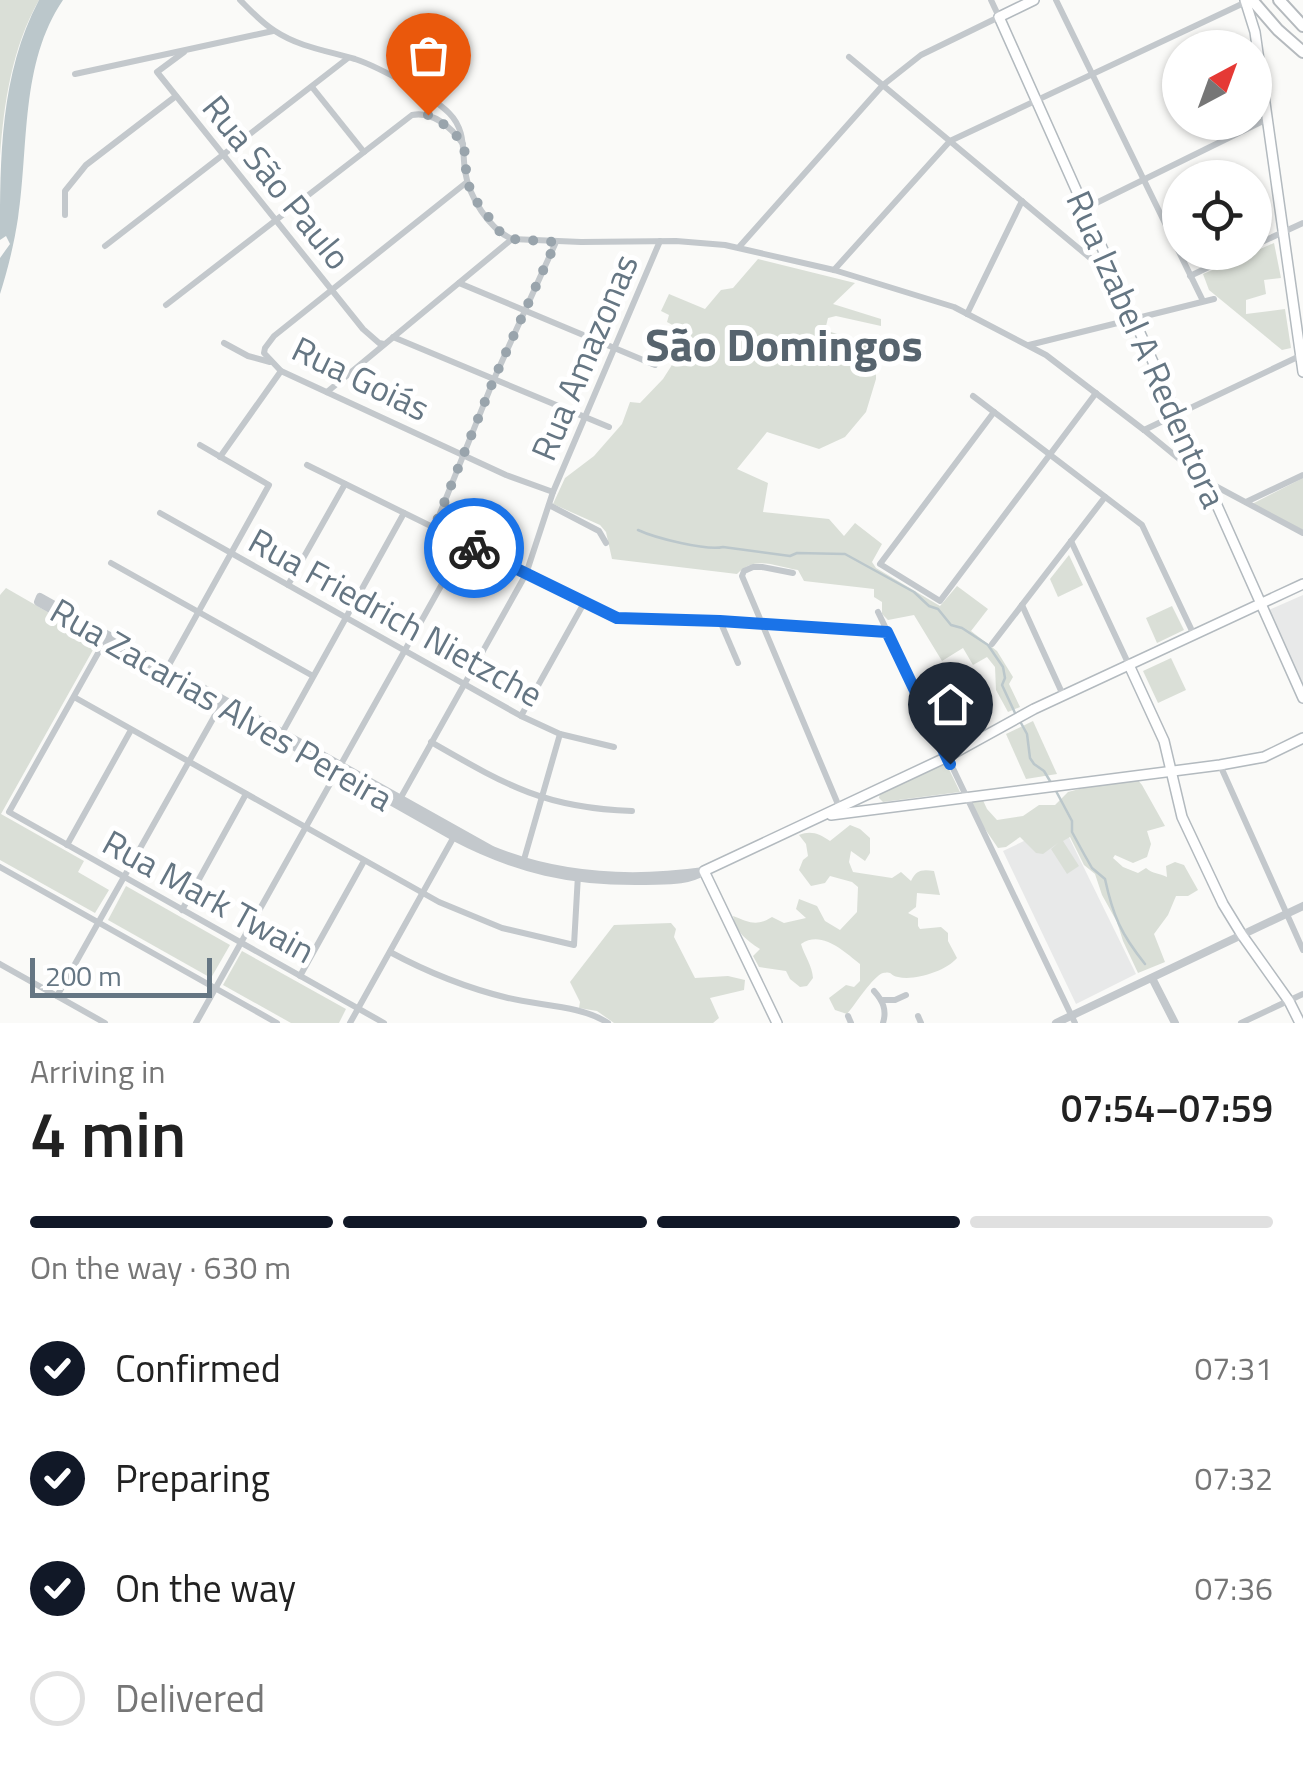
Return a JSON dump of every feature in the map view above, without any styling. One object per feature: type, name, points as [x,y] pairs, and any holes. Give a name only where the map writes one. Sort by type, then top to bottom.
[{"type":"main road","points":[[998,17],[1034,0]]},
{"type":"main road","points":[[1278,0],[1303,26]]},
{"type":"main road","points":[[1248,1],[1303,52]]},
{"type":"main road","points":[[1248,1],[1254,30]]},
{"type":"main road","name":"Rua Izabel A Redentora","points":[[998,17],[1303,698]]},
{"type":"main road","points":[[1271,140],[1303,372]]},
{"type":"main road","points":[[841,810],[1064,696],[1303,584]]},
{"type":"main road","points":[[1129,665],[1164,741],[1182,817],[1223,904],[1300,1023]]},
{"type":"main road","name":"Rua Zacarias Alves Pereira","points":[[704,871],[819,816],[841,810],[870,810],[1220,764],[1264,756],[1303,738]]},
{"type":"main road","points":[[882,787],[876,799],[886,808]]},
{"type":"main road","points":[[866,794],[873,800],[870,810]]},
{"type":"main road","points":[[704,871],[777,1023]]},
{"type":"street","points":[[240,0],[274,31],[306,46],[364,63],[437,102],[456,120],[464,145],[467,182],[477,202],[500,232],[512,239],[701,242],[834,270],[940,302],[1058,364],[1206,481],[1303,533]]},
{"type":"street","name":"Rua Izabel A Redentora","points":[[991,0],[998,17]]},
{"type":"street","points":[[1056,0],[1203,302]]},
{"type":"street","points":[[834,270],[950,140],[1248,1]]},
{"type":"street","points":[[739,248],[883,84],[921,55],[998,17]]},
{"type":"street","points":[[74,74],[274,31]]},
{"type":"street","name":"Rua São Paulo","points":[[184,52],[157,72],[368,334],[384,344]]},
{"type":"street","points":[[849,57],[1116,279]]},
{"type":"street","points":[[105,246],[349,58]]},
{"type":"street","points":[[312,86],[364,152]]},
{"type":"street","points":[[65,215],[65,191],[86,166],[176,96]]},
{"type":"street","points":[[166,304],[416,114],[428,115],[444,124],[464,145]]},
{"type":"street","points":[[1084,209],[1225,140]]},
{"type":"street","points":[[332,290],[467,182]]},
{"type":"street","points":[[967,314],[1022,201]]},
{"type":"street","points":[[1272,237],[1303,223]]},
{"type":"street","points":[[326,392],[512,239]]},
{"type":"street","name":"Rua Amazonas","points":[[398,802],[526,574],[553,492],[660,241]]},
{"type":"street","points":[[434,528],[494,379],[556,242]]},
{"type":"street","points":[[1190,276],[1202,270]]},
{"type":"street","points":[[459,283],[655,365]]},
{"type":"street","name":"Rua Goiás","points":[[332,290],[274,336],[264,353],[271,362],[281,371],[506,476],[553,492]]},
{"type":"street","points":[[1028,345],[1214,299]]},
{"type":"street","points":[[393,337],[608,427]]},
{"type":"street","points":[[224,342],[248,356],[271,362]]},
{"type":"street","points":[[1144,430],[1302,357]]},
{"type":"street","points":[[220,457],[281,371]]},
{"type":"street","points":[[994,412],[880,564],[940,600],[1096,393]]},
{"type":"street","points":[[973,396],[1142,524],[1194,635]]},
{"type":"street","points":[[165,671],[269,484],[200,445]]},
{"type":"street","points":[[306,465],[613,617],[887,632]]},
{"type":"street","points":[[1245,503],[1303,475]]},
{"type":"street","points":[[288,586],[345,484]]},
{"type":"street","points":[[992,644],[1105,496]]},
{"type":"street","points":[[549,505],[599,531],[606,543]]},
{"type":"street","points":[[280,736],[404,513]]},
{"type":"street","name":"Rua Friedrich Nietzche","points":[[160,514],[521,716],[560,734],[614,747]]},
{"type":"street","points":[[1071,541],[1129,665]]},
{"type":"street","points":[[196,1023],[465,544]]},
{"type":"street","points":[[111,563],[314,676]]},
{"type":"street","points":[[792,574],[752,566],[742,576],[841,810]]},
{"type":"street","name":"Rua Zacarias Alves Pereira","points":[[107,638],[38,602],[40,597],[455,834],[523,864],[578,876],[704,871]]},
{"type":"street","points":[[521,716],[584,602]]},
{"type":"street","points":[[1022,605],[1064,696]]},
{"type":"street","points":[[878,612],[1073,1019]]},
{"type":"street","points":[[720,621],[738,662]]},
{"type":"street","points":[[107,638],[74,697],[422,893],[502,928],[574,944],[578,876]]},
{"type":"street","name":"Rua Mark Twain","points":[[74,697],[9,812],[384,1023]]},
{"type":"street","points":[[58,996],[222,703]]},
{"type":"street","points":[[66,845],[131,730]]},
{"type":"street","points":[[523,864],[560,734]]},
{"type":"street","points":[[432,742],[506,785],[542,799],[581,808],[632,811]]},
{"type":"street","points":[[1220,764],[1303,950]]},
{"type":"street","points":[[182,910],[246,794]]},
{"type":"street","points":[[350,1023],[455,834]]},
{"type":"street","points":[[300,976],[364,860]]},
{"type":"street","points":[[0,868],[277,1023]]},
{"type":"street","points":[[1056,1023],[1073,1019],[1303,906]]},
{"type":"street","points":[[390,952],[485,992],[599,1017],[608,1023]]},
{"type":"street","points":[[0,964],[101,1022]]},
{"type":"street","points":[[1152,978],[1175,1023]]},
{"type":"street","points":[[874,991],[882,1000],[883,1023]]},
{"type":"street","points":[[882,1000],[895,1000],[906,994]]},
{"type":"street","points":[[1242,1023],[1303,994]]},
{"type":"shaded area","points":[[0,0],[39,0],[22,37],[11,76],[0,156]]},
{"type":"shaded area","points":[[39,0],[63,0],[39,51],[33,78],[18,218],[0,294],[0,258],[10,244],[6,236],[0,240],[5,117],[16,57]]},
{"type":"shaded area","points":[[1272,244],[1281,278],[1264,280],[1266,294],[1246,300],[1246,314],[1285,309],[1291,348],[1282,350],[1209,290],[1203,274],[1212,270],[1272,270]]},
{"type":"shaded area","points":[[758,259],[855,283],[833,304],[881,319],[881,326],[836,316],[828,318],[825,330],[876,347],[876,379],[866,412],[845,437],[819,449],[767,432],[737,469],[768,483],[763,512],[829,519],[844,536],[855,523],[882,544],[872,562],[876,568],[940,606],[957,586],[988,609],[971,631],[997,651],[1013,677],[1009,684],[1020,707],[1008,712],[996,690],[995,667],[987,657],[973,665],[963,648],[942,661],[914,615],[888,620],[882,614],[882,602],[874,597],[874,589],[804,581],[798,570],[765,563],[751,565],[737,574],[612,559],[606,532],[600,525],[553,504],[565,478],[594,456],[622,424],[630,402],[640,403],[663,379],[691,335],[667,322],[669,315],[661,311],[669,294],[705,309],[721,290],[733,288]]},
{"type":"shaded area","points":[[1303,478],[1303,530],[1252,504]]},
{"type":"shaded area","points":[[1069,555],[1083,585],[1058,597],[1050,579]]},
{"type":"shaded area","points":[[6,588],[98,641],[1,814],[84,861],[78,872],[109,890],[95,913],[0,860],[0,595]]},
{"type":"shaded area","points":[[1303,595],[1303,686],[1269,610]]},
{"type":"shaded area","points":[[1172,606],[1184,630],[1157,643],[1146,618]]},
{"type":"shaded area","points":[[1171,658],[1186,690],[1158,703],[1143,671]]},
{"type":"shaded area","points":[[1033,721],[1057,774],[1026,779],[1006,734]]},
{"type":"shaded area","points":[[945,761],[960,792],[883,802],[879,798],[880,793]]},
{"type":"shaded area","points":[[1137,779],[1165,826],[1147,831],[1151,844],[1147,857],[1133,863],[1115,855],[1113,858],[1138,873],[1146,868],[1167,877],[1166,866],[1175,862],[1184,865],[1198,890],[1188,896],[1176,896],[1154,934],[1165,962],[1138,973],[1095,874],[1084,865],[1070,837],[1063,841],[1079,866],[1067,874],[1051,849],[1058,843],[1043,854],[1036,853],[1020,837],[998,848],[970,800],[981,796],[997,820],[1023,816],[1039,805],[1055,805],[1068,792]]},
{"type":"shaded area","points":[[1062,823],[1136,974],[1076,1004],[1003,851]]},
{"type":"shaded area","points":[[850,825],[870,838],[870,853],[865,861],[851,851],[849,862],[853,872],[892,878],[901,872],[911,881],[920,871],[934,871],[940,895],[917,893],[916,907],[908,913],[918,918],[920,929],[941,927],[948,933],[957,958],[938,971],[921,976],[905,978],[888,972],[879,975],[847,1014],[835,1010],[829,998],[846,985],[854,987],[860,981],[860,964],[832,944],[809,940],[801,944],[813,978],[807,986],[800,987],[786,971],[759,967],[753,956],[760,949],[742,935],[733,916],[757,923],[772,917],[784,923],[806,918],[796,909],[799,899],[817,906],[825,921],[840,930],[857,912],[858,887],[830,876],[825,883],[811,886],[799,870],[808,856],[799,835],[815,834],[830,841]]},
{"type":"shaded area","points":[[126,886],[230,945],[211,978],[108,920]]},
{"type":"shaded area","points":[[671,923],[695,978],[728,976],[745,980],[744,990],[710,998],[719,1018],[713,1023],[614,1023],[597,1011],[579,1008],[570,982],[614,925]]},
{"type":"shaded area","points":[[242,951],[346,1009],[339,1023],[291,1023],[223,985]]},
{"type":"waterway","points":[[638,530],[705,547],[790,556],[845,554],[914,592],[938,609],[951,625],[988,645],[1003,667],[1002,685],[1015,713]]},
{"type":"waterway","points":[[1021,723],[1027,734],[1030,758],[1056,791],[1084,854],[1105,879],[1124,934],[1145,964]]},
{"type":"way so far","points":[[428,115],[450,128],[464,145],[467,182],[500,232],[512,239],[556,242],[494,379],[434,528],[474,548]]},
{"type":"district","name":"São Domingos","points":[[784,344]]},
{"type":"route","points":[[474,548],[617,618],[887,632],[950,764]]}]
